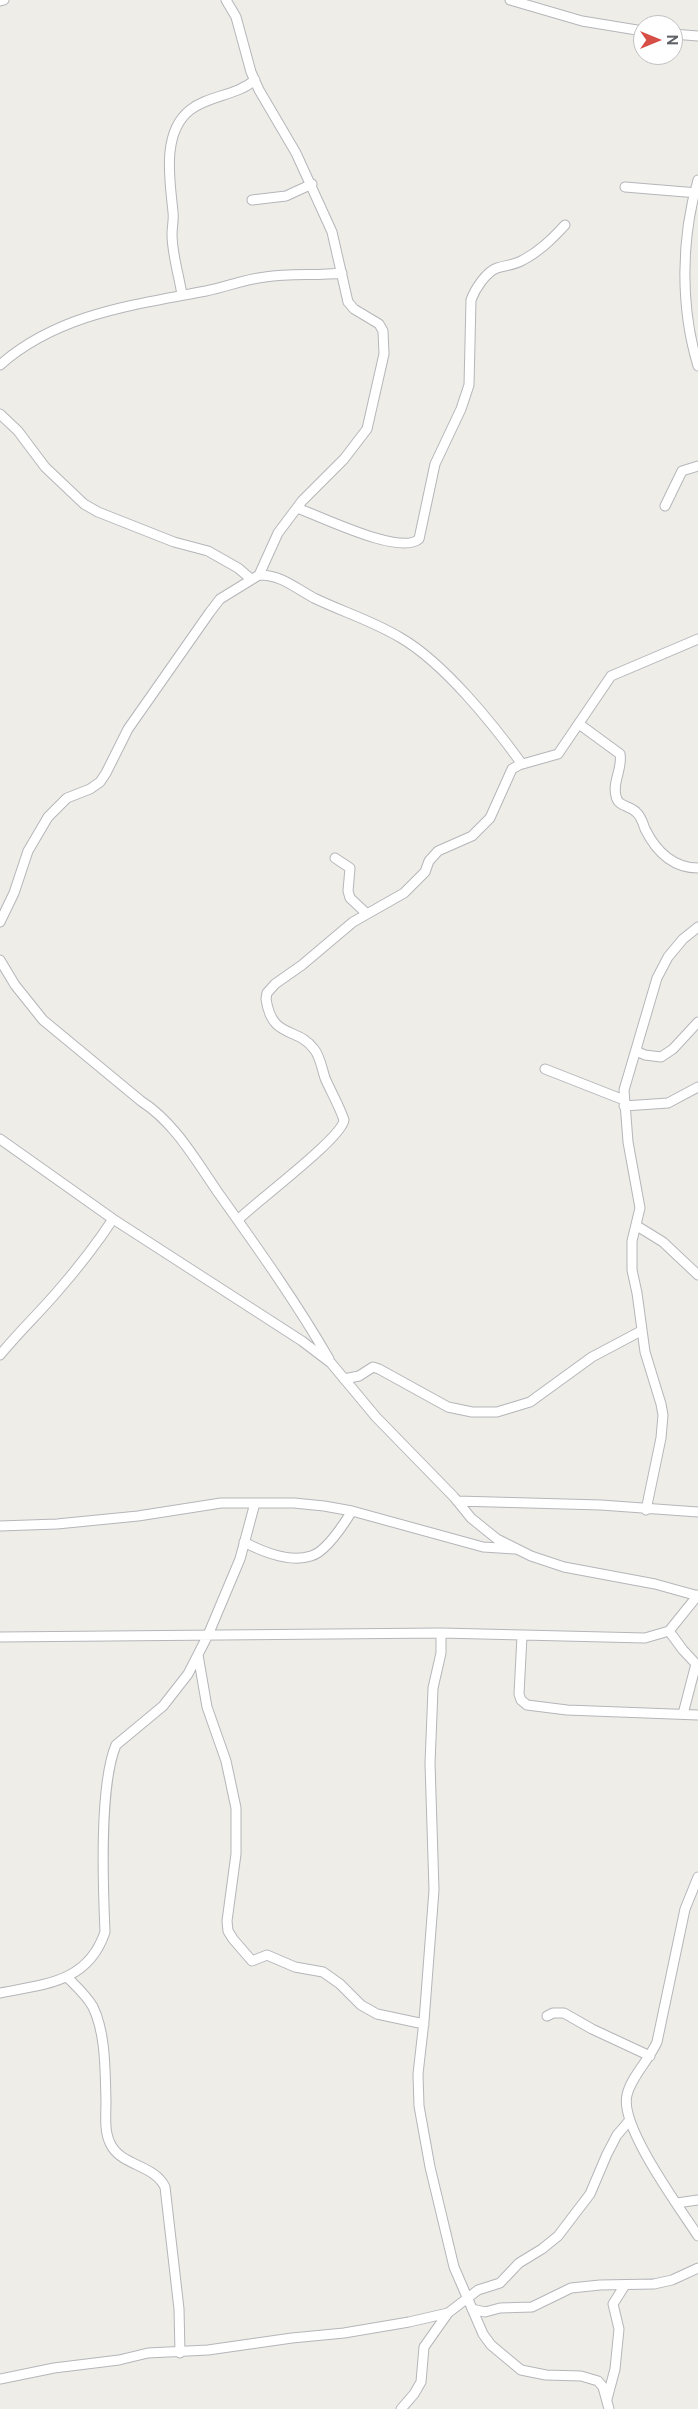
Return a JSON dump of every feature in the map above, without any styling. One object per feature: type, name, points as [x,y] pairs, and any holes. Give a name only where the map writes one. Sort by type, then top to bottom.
[{"type":"street","points":[[0,2],[4,0]]},
{"type":"street","points":[[226,0],[236,16],[255,80],[312,184],[332,232],[348,302],[354,309],[379,324],[383,331],[384,354],[367,429],[344,459],[297,508],[278,533],[255,577]]},
{"type":"street","points":[[510,0],[582,21],[633,29]]},
{"type":"street","points":[[683,35],[698,36]]},
{"type":"street","points":[[182,295],[172,235],[173,212],[170,191],[171,148],[174,136],[189,111],[202,102],[238,91],[255,80]]},
{"type":"street","points":[[698,180],[687,232],[686,297],[691,340],[698,366]]},
{"type":"street","points":[[252,200],[286,196],[312,184]]},
{"type":"street","points":[[625,187],[696,193]]},
{"type":"street","points":[[297,508],[375,538],[407,544],[416,542],[419,539],[435,464],[461,409],[469,385],[471,300],[474,292],[492,270],[521,262],[536,253],[546,246],[565,225]]},
{"type":"street","points":[[0,365],[15,351],[40,336],[95,313],[263,277],[342,273]]},
{"type":"street","points":[[0,414],[18,431],[46,467],[84,504],[98,512],[174,542],[208,551],[255,577]]},
{"type":"street","points":[[665,506],[682,471],[698,466]]},
{"type":"street","points":[[0,922],[16,886],[28,850],[48,817],[67,798],[90,789],[100,782],[128,729],[210,612],[220,599],[255,577],[277,576],[314,598],[377,624],[425,654],[506,740],[522,764]]},
{"type":"street","points":[[239,1219],[327,1144],[341,1128],[344,1120],[326,1080],[317,1052],[302,1039],[280,1028],[269,1011],[267,994],[275,984],[302,966],[366,913],[400,895],[425,872],[429,861],[438,851],[472,836],[490,818],[512,769],[522,764],[558,754],[611,676],[698,639]]},
{"type":"street","points":[[579,724],[620,754],[622,761],[615,795],[620,804],[638,814],[652,843],[660,852],[680,866],[698,868]]},
{"type":"street","points":[[335,858],[350,868],[348,891],[350,898],[366,913]]},
{"type":"street","points":[[646,1510],[661,1438],[663,1415],[662,1404],[645,1352],[631,1251],[640,1208],[624,1103],[626,1082],[657,978],[673,951],[683,939],[698,927]]},
{"type":"street","points":[[0,960],[15,985],[43,1020],[141,1102],[154,1110],[166,1122],[239,1219],[331,1363],[376,1417],[480,1527],[517,1549],[564,1567],[655,1584],[698,1596],[670,1630],[645,1638],[441,1633],[0,1637]]},
{"type":"street","points":[[636,1051],[645,1055],[661,1057],[673,1049],[698,1022]]},
{"type":"street","points":[[545,1069],[624,1103],[668,1102],[698,1087]]},
{"type":"street","points":[[0,1139],[113,1219],[302,1341],[331,1363]]},
{"type":"street","points":[[0,1355],[30,1319],[81,1264],[113,1219]]},
{"type":"street","points":[[637,1226],[663,1242],[698,1275]]},
{"type":"street","points":[[344,1379],[359,1376],[373,1368],[379,1369],[448,1407],[472,1412],[497,1412],[530,1402],[592,1357],[641,1330]]},
{"type":"street","points":[[457,1501],[601,1505],[646,1510],[698,1512]]},
{"type":"street","points":[[0,1526],[58,1524],[159,1513],[204,1505],[255,1503],[324,1506],[483,1547],[517,1549]]},
{"type":"street","points":[[0,1993],[37,1988],[68,1978],[95,1953],[105,1932],[104,1836],[112,1754],[116,1745],[163,1706],[175,1693],[198,1655],[236,1567],[255,1503]]},
{"type":"street","points":[[244,1542],[288,1558],[311,1556],[334,1537],[352,1512]]},
{"type":"street","points":[[670,1630],[683,1650],[697,1665],[683,1714]]},
{"type":"street","points":[[441,1633],[441,1653],[433,1688],[430,1763],[434,1890],[424,2024],[418,2074],[421,2123],[447,2245],[467,2300],[483,2334],[491,2345],[521,2370],[539,2374],[589,2377],[601,2383],[609,2409]]},
{"type":"street","points":[[522,1636],[519,1689],[521,1700],[526,1704],[567,1710],[698,1715]]},
{"type":"street","points":[[198,1655],[207,1707],[226,1761],[236,1808],[236,1854],[227,1921],[228,1931],[252,1961],[267,1955],[295,1966],[323,1972],[340,1984],[367,2009],[388,2018],[424,2024]]},
{"type":"street","points":[[697,1881],[685,1909],[657,2042],[626,2096],[629,2121],[698,2236]]},
{"type":"street","points":[[68,1978],[92,2006],[99,2024],[106,2084],[107,2135],[110,2144],[117,2152],[155,2173],[165,2187],[177,2292],[180,2353]]},
{"type":"street","points":[[547,2016],[553,2013],[564,2013],[592,2029],[650,2056]]},
{"type":"street","points":[[401,2409],[414,2394],[421,2382],[424,2347],[448,2313],[478,2290],[500,2283],[519,2263],[542,2250],[558,2236],[590,2194],[607,2154],[629,2121]]},
{"type":"street","points":[[677,2203],[698,2200]]},
{"type":"street","points":[[472,2309],[485,2312],[500,2308],[532,2307],[571,2288],[625,2286],[663,2282],[698,2268]]},
{"type":"street","points":[[607,2399],[614,2369],[619,2329],[613,2304],[625,2286]]},
{"type":"street","points":[[0,2379],[54,2368],[119,2360],[134,2355],[180,2353],[344,2333],[448,2313]]}]
